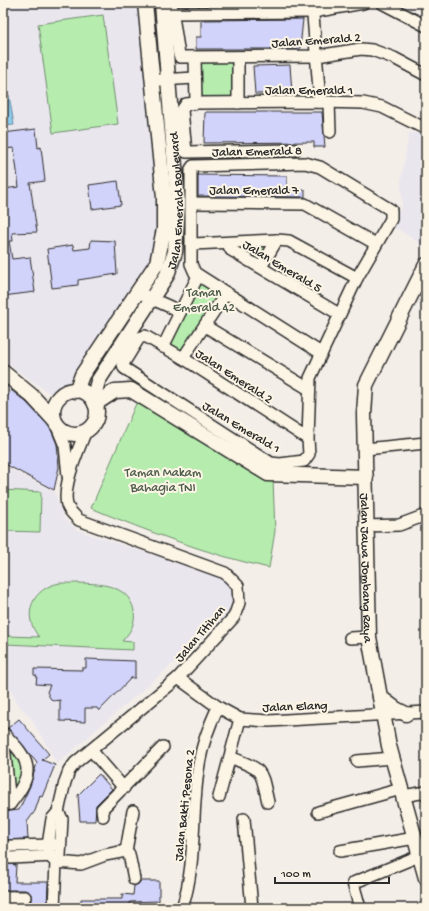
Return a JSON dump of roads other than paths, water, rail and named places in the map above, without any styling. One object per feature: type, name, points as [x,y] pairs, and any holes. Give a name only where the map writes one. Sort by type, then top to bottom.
[{"type":"main road","name":"Jalan Emerald Boulevard","points":[[76,391],[82,375],[157,263],[165,222],[145,3]]},
{"type":"main road","name":"Jalan Emerald Boulevard","points":[[94,402],[98,381],[170,269],[177,235],[178,204],[169,83],[169,6]]},
{"type":"main road","name":"Jalan Jawa Jombang Raya","points":[[426,265],[366,385],[364,414],[369,637],[392,758],[426,878]]},
{"type":"main road","points":[[3,372],[32,396],[63,431],[73,434],[86,430],[95,420],[96,413],[94,402],[82,392],[76,391],[61,396],[47,398],[32,396]]},
{"type":"main road","points":[[82,375],[90,382],[98,381],[103,388],[115,391],[131,390],[268,474],[366,477]]},
{"type":"main road","points":[[94,402],[115,391]]},
{"type":"main road","points":[[55,422],[54,404],[61,396]]},
{"type":"main road","points":[[380,697],[406,714]]},
{"type":"street","points":[[169,6],[313,8],[363,3]]},
{"type":"street","points":[[382,3],[426,26]]},
{"type":"street","name":"Jalan Emerald 2","points":[[169,6],[180,57],[316,56],[361,49],[372,50],[394,58],[426,75]]},
{"type":"street","points":[[313,8],[316,56],[330,132]]},
{"type":"street","points":[[195,57],[196,81],[191,103],[182,110],[186,152],[295,150]]},
{"type":"street","points":[[238,57],[238,103]]},
{"type":"street","points":[[153,84],[196,81]]},
{"type":"street","name":"Jalan Emerald 1","points":[[191,103],[324,102],[373,104],[426,129]]},
{"type":"street","name":"Jalan Emerald 8","points":[[192,203],[191,169],[193,166],[313,164],[320,166],[388,207],[391,210],[391,219]]},
{"type":"street","points":[[192,203],[193,244],[191,264],[192,269],[198,276],[321,353]]},
{"type":"street","name":"Jalan Emerald 7","points":[[192,203],[305,204],[376,244]]},
{"type":"street","name":"Jalan Emerald 1","points":[[145,336],[140,338],[125,360],[123,364],[124,368],[271,463],[280,464],[304,461],[310,454],[308,438],[310,378],[356,278],[391,219]]},
{"type":"street","points":[[230,243],[277,240],[289,241],[356,278]]},
{"type":"street","points":[[261,267],[277,240]]},
{"type":"street","name":"Jalan Emerald 5","points":[[193,244],[230,243],[229,246],[231,250],[340,314]]},
{"type":"street","points":[[163,346],[198,276]]},
{"type":"street","points":[[141,288],[153,296],[164,298],[166,304],[180,312]]},
{"type":"street","points":[[184,358],[226,293]]},
{"type":"street","points":[[205,326],[309,389]]},
{"type":"street","name":"Jalan Emerald 2","points":[[145,336],[184,358],[308,438]]},
{"type":"street","name":"Jalan Titihan","points":[[55,422],[65,446],[68,483]]},
{"type":"street","name":"Jalan Titihan","points":[[54,908],[55,853],[52,820],[58,812],[69,771],[91,750],[178,678],[234,617],[239,603],[238,586],[225,573],[79,520],[68,507],[66,492],[86,430]]},
{"type":"street","points":[[365,449],[426,443]]},
{"type":"street","points":[[366,526],[399,525],[426,515]]},
{"type":"street","points":[[350,638],[369,637]]},
{"type":"street","name":"Jalan Elang","points":[[178,678],[218,707],[240,719],[269,721],[426,712]]},
{"type":"street","name":"Jalan Bakti Pesona 2","points":[[182,908],[190,874],[199,760],[206,735],[218,707]]},
{"type":"street","points":[[219,797],[240,719]]},
{"type":"street","points":[[3,734],[6,804]]},
{"type":"street","points":[[3,734],[26,757],[27,764],[24,785],[6,804]]},
{"type":"street","points":[[102,816],[102,809],[163,747]]},
{"type":"street","points":[[91,750],[124,788]]},
{"type":"street","points":[[230,757],[255,767],[261,772],[268,802]]},
{"type":"street","points":[[357,761],[392,758]]},
{"type":"street","points":[[318,812],[402,793],[426,792]]},
{"type":"street","points":[[133,811],[126,851],[129,854],[134,880]]},
{"type":"street","points":[[244,819],[252,908]]},
{"type":"street","points":[[340,851],[415,838]]},
{"type":"street","points":[[3,849],[11,846],[55,853],[81,864],[104,855],[126,851]]},
{"type":"street","points":[[3,855],[10,858],[55,853]]},
{"type":"street","points":[[360,908],[353,883],[419,856]]},
{"type":"street","points":[[9,901],[25,897]]},
{"type":"water","points":[[9,95],[14,125],[3,126],[3,96]]},
{"type":"park label","name":"Taman Emerald 42","points":[[204,298]]},
{"type":"park label","name":"Taman Makam Bahagia TNI","points":[[163,478]]}]
